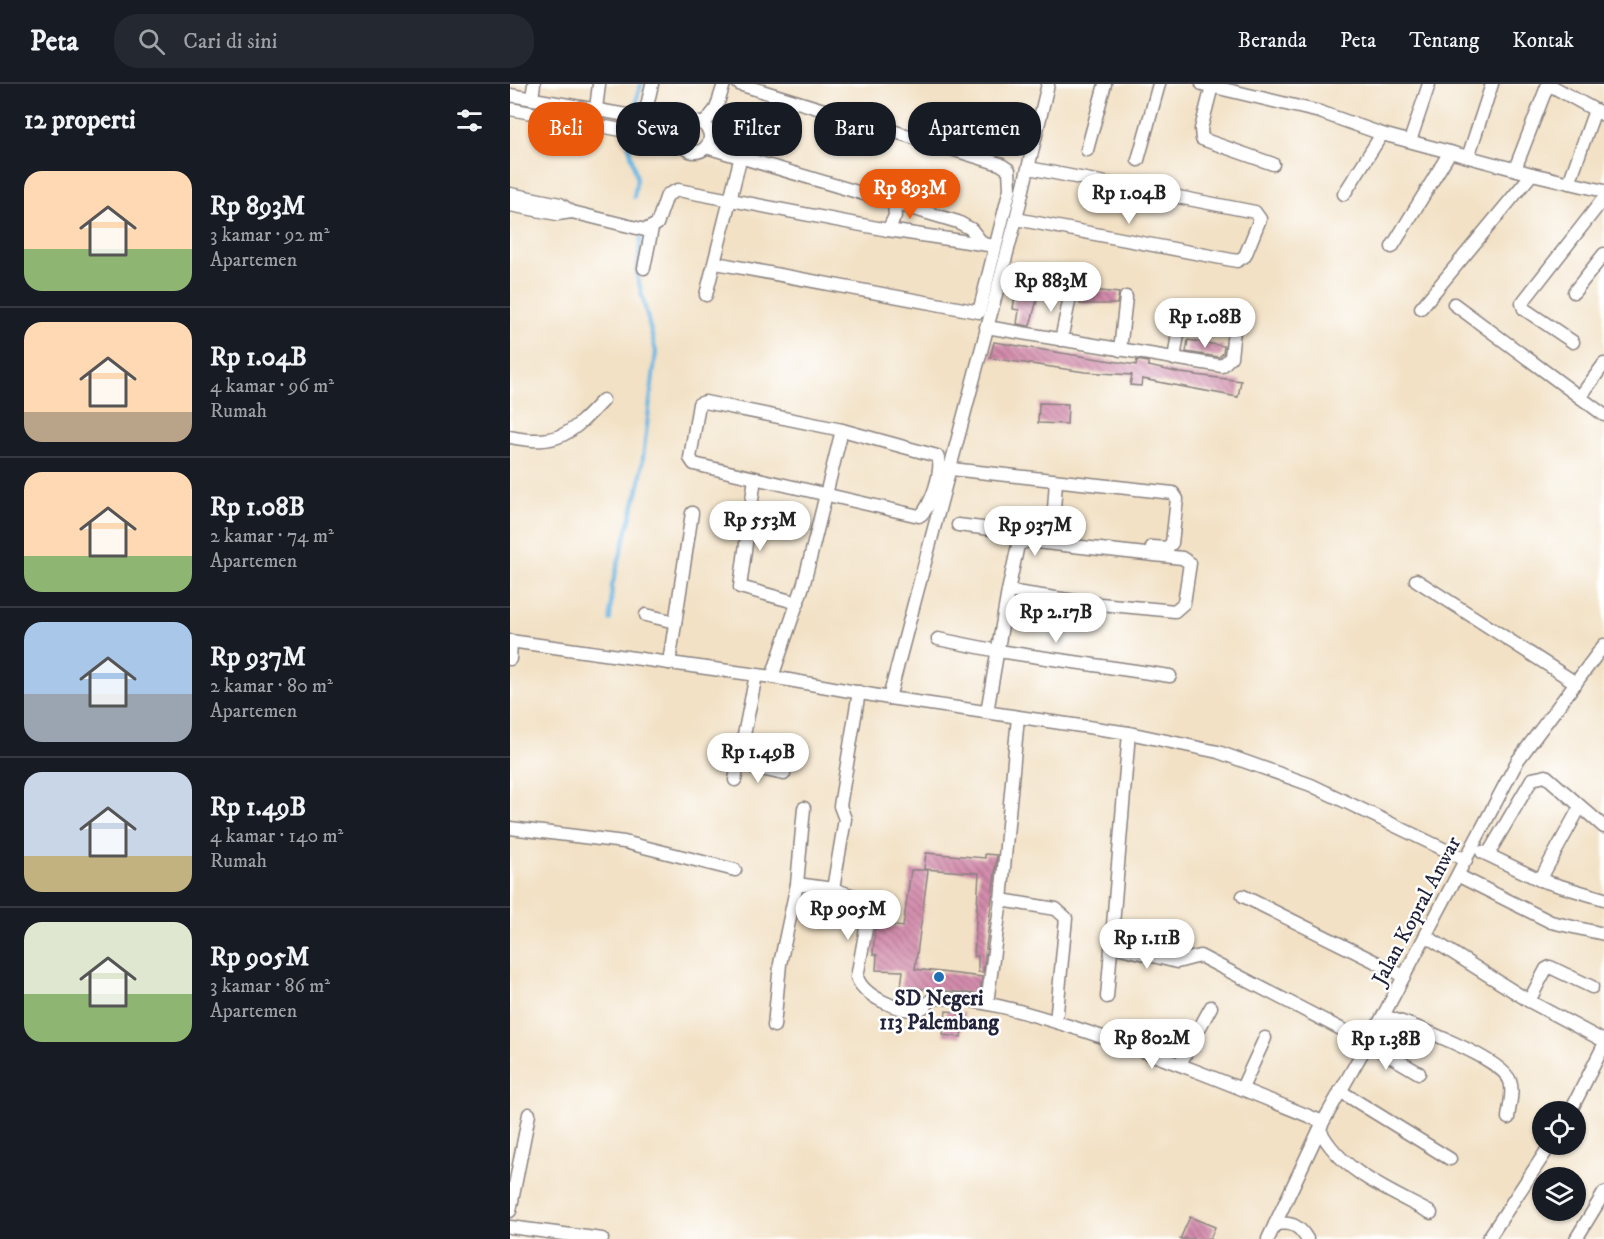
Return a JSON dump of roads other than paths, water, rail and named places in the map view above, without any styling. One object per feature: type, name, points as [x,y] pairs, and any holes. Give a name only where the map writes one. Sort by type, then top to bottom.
[{"type":"street","points":[[532,98],[534,84]]},
{"type":"street","points":[[596,102],[599,84]]},
{"type":"street","points":[[648,102],[652,84]]},
{"type":"street","points":[[704,124],[716,109],[723,84]]},
{"type":"street","points":[[716,263],[979,312],[1011,180],[1009,170],[1000,164],[739,84]]},
{"type":"street","points":[[889,698],[1016,219],[1048,84]]},
{"type":"street","points":[[1087,150],[1105,84]]},
{"type":"street","points":[[1138,160],[1159,84]]},
{"type":"street","points":[[1410,141],[1429,84]]},
{"type":"street","points":[[1468,157],[1492,84]]},
{"type":"street","points":[[1515,169],[1548,84],[1600,112],[1569,183]]},
{"type":"street","points":[[1273,164],[1202,139],[1201,129],[1207,85],[1320,112],[1382,134],[1532,174],[1604,190]]},
{"type":"street","points":[[510,95],[553,102]]},
{"type":"street","points":[[510,109],[528,112]]},
{"type":"street","points":[[700,123],[704,124],[710,136],[706,147]]},
{"type":"street","points":[[1344,194],[1382,134]]},
{"type":"street","points":[[700,149],[706,147],[712,149]]},
{"type":"street","points":[[1392,247],[1450,152]]},
{"type":"street","points":[[706,295],[716,263],[741,156],[958,222],[971,229],[982,243]]},
{"type":"street","points":[[1016,219],[1237,261],[1245,256],[1260,219],[1255,212],[1029,168]]},
{"type":"street","points":[[1421,308],[1532,174]]},
{"type":"street","points":[[510,194],[560,204],[573,212],[636,230],[652,228],[657,224],[667,195],[674,190],[888,230],[995,246]]},
{"type":"street","points":[[1573,342],[1524,309],[1522,303],[1604,198]]},
{"type":"street","points":[[888,230],[895,216],[894,202]]},
{"type":"street","points":[[510,205],[557,214],[573,212]]},
{"type":"street","points":[[644,268],[652,228]]},
{"type":"street","points":[[1574,292],[1604,254]]},
{"type":"street","points":[[1061,340],[1071,292]]},
{"type":"street","points":[[1120,350],[1126,297]]},
{"type":"street","points":[[1454,304],[1604,415]]},
{"type":"street","points":[[1174,359],[1182,308]]},
{"type":"street","points":[[986,327],[1222,366],[1227,364],[1231,357],[1236,313]]},
{"type":"street","points":[[1580,397],[1604,364]]},
{"type":"street","points":[[510,437],[534,442],[548,441],[562,436],[579,425],[603,400]]},
{"type":"street","points":[[700,403],[842,430],[937,456],[940,467],[927,508],[919,516],[828,493],[694,464],[690,460],[700,403]]},
{"type":"street","points":[[772,677],[798,603],[828,493],[842,430]]},
{"type":"street","points":[[951,469],[1173,493],[1177,499],[1176,524],[1172,543],[1167,548],[958,525]]},
{"type":"street","points":[[755,478],[740,587],[798,603]]},
{"type":"street","points":[[1052,537],[1056,481]]},
{"type":"street","points":[[669,663],[692,513]]},
{"type":"street","points":[[987,712],[1008,591],[1016,549],[1027,542],[1182,558],[1190,563],[1184,603],[1175,611],[1089,603],[1008,591]]},
{"type":"street","points":[[1416,580],[1576,683]]},
{"type":"street","points":[[646,615],[675,622]]},
{"type":"street","points":[[938,639],[998,651],[1170,676]]},
{"type":"street","points":[[510,659],[511,641],[772,677],[889,698],[1129,734],[1218,752],[1311,785],[1466,860]]},
{"type":"street","name":"Jalan Kopral Anwar","points":[[1268,1239],[1321,1126],[1459,876],[1518,760],[1604,645]]},
{"type":"street","points":[[735,780],[756,675]]},
{"type":"street","points":[[833,889],[845,819],[840,803],[859,692]]},
{"type":"street","points":[[987,1003],[1001,900],[1018,717]]},
{"type":"street","points":[[1107,997],[1129,734]]},
{"type":"street","points":[[738,764],[784,774]]},
{"type":"street","points":[[1488,855],[1536,777],[1545,776],[1604,827]]},
{"type":"street","points":[[1540,880],[1580,807]]},
{"type":"street","points":[[774,1026],[780,964],[797,884],[804,808]]},
{"type":"street","points":[[510,828],[624,842],[735,870]]},
{"type":"street","points":[[1473,847],[1540,880],[1604,899]]},
{"type":"street","points":[[1459,876],[1551,922],[1604,934]]},
{"type":"street","points":[[797,884],[833,889],[866,900],[869,912],[857,977],[860,985],[875,998],[887,1004],[916,1010],[923,1008],[934,998],[987,1003],[1056,1022],[1180,1064],[1242,1088],[1321,1126],[1327,1145],[1345,1163],[1431,1213]]},
{"type":"street","points":[[1243,896],[1404,976]]},
{"type":"street","points":[[1001,900],[1056,909],[1066,918],[1056,1022]]},
{"type":"street","points":[[1425,936],[1529,1001],[1604,1043],[1575,1101]]},
{"type":"street","points":[[1113,946],[1178,962],[1200,956],[1368,1043],[1419,1073]]},
{"type":"street","points":[[1529,1001],[1546,969],[1550,967],[1592,987]]},
{"type":"street","points":[[1180,1064],[1211,1007]]},
{"type":"street","points":[[1383,1016],[1415,1025],[1455,1043],[1510,1078],[1512,1088],[1508,1118]]},
{"type":"street","points":[[1242,1088],[1265,1038]]},
{"type":"street","points":[[1340,1092],[1450,1160]]},
{"type":"street","points":[[510,1211],[529,1114]]},
{"type":"street","points":[[1488,1239],[1544,1155]]},
{"type":"street","points":[[1576,1239],[1604,1193]]},
{"type":"street","points":[[1275,1224],[1287,1223],[1297,1226],[1307,1239]]},
{"type":"street","points":[[510,1227],[560,1237],[602,1239]]},
{"type":"waterway","points":[[636,102],[641,84]]},
{"type":"waterway","points":[[631,156],[637,178],[634,197]]},
{"type":"waterway","points":[[610,620],[612,586],[640,482],[656,352],[637,275],[641,237]]},
{"type":"place","name":"SD Negeri 113 Palembang","points":[[939,977]]}]
